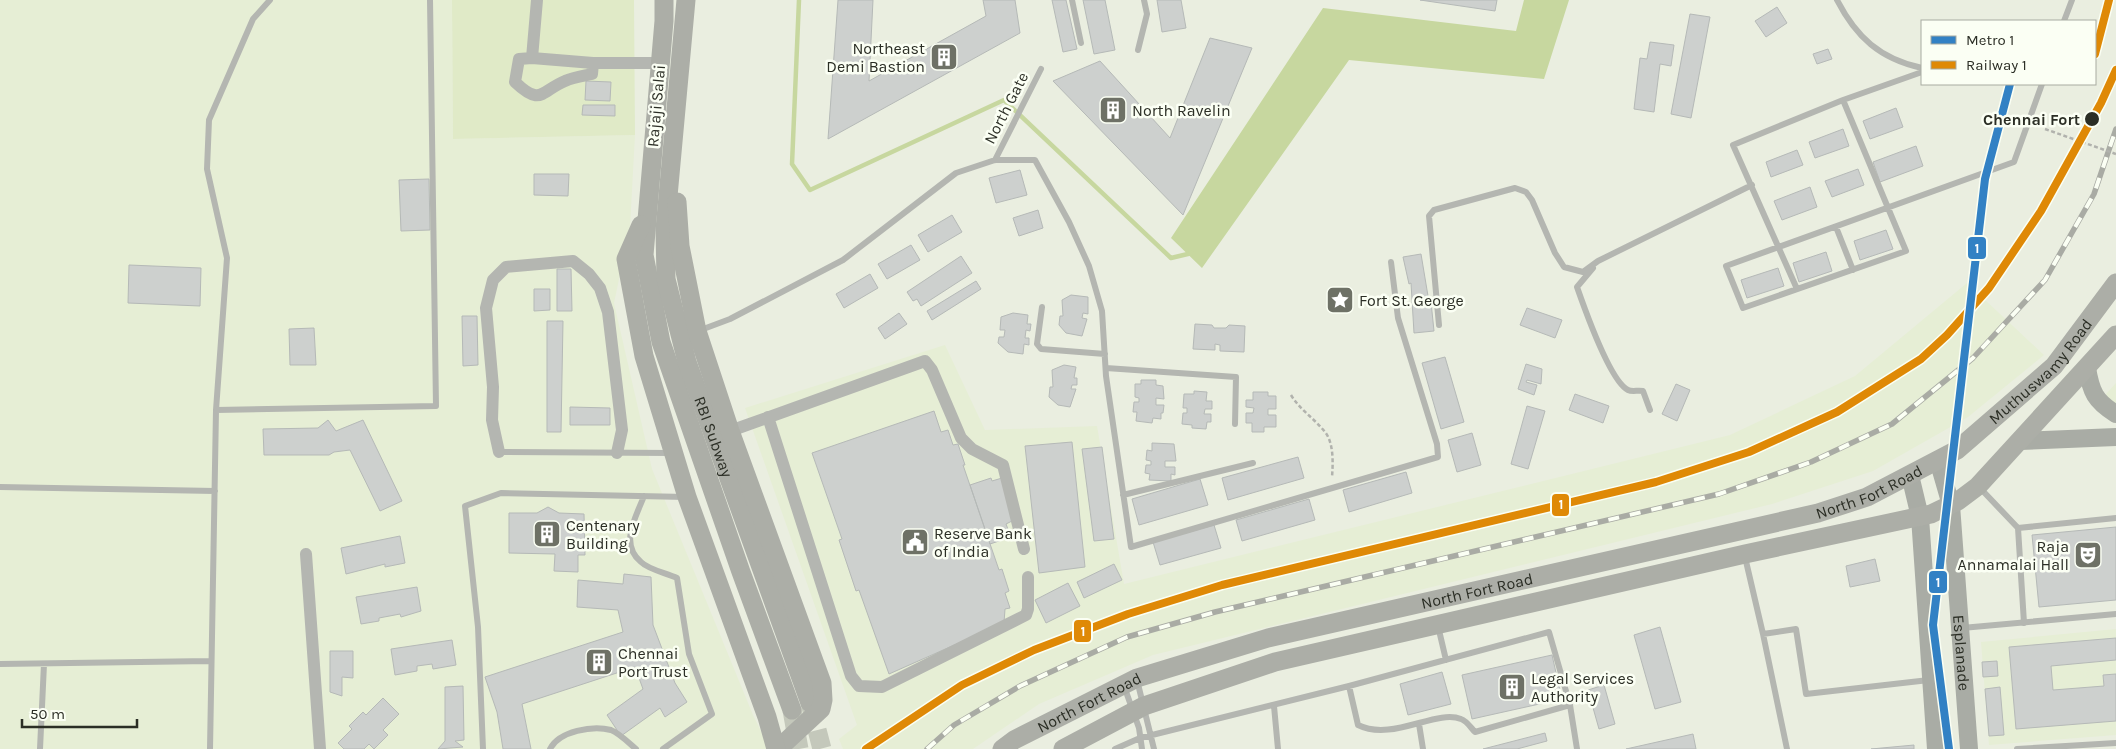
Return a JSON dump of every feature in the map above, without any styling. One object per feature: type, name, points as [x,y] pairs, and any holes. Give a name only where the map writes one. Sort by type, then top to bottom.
[{"type":"main road","name":"Rajaji Salai","points":[[647,213],[664,0]]},
{"type":"main road","name":"Rajaji Salai","points":[[673,161],[686,0]]},
{"type":"main road","points":[[647,213],[626,259],[644,356],[687,497],[777,749],[821,709],[824,692],[730,431],[697,332],[680,246],[673,161]]},
{"type":"main road","name":"RBI Subway","points":[[673,161],[665,229],[666,279],[687,362],[810,703]]},
{"type":"main road","name":"RBI Subway","points":[[647,213],[644,255],[661,342],[741,572],[792,710]]},
{"type":"main road","name":"Muthuswamy Road","points":[[1957,450],[2054,366],[2116,283]]},
{"type":"main road","name":"Muthuswamy Road","points":[[1978,486],[2116,335]]},
{"type":"main road","points":[[2087,368],[2090,387],[2100,404],[2116,414]]},
{"type":"main road","points":[[2020,441],[2116,437]]},
{"type":"main road","name":"North Fort Road","points":[[1002,749],[1014,740],[1130,681],[1268,638],[1818,513],[1867,497],[1957,450]]},
{"type":"main road","name":"Esplanade","points":[[1938,460],[1951,505],[1969,749]]},
{"type":"main road","name":"Esplanade","points":[[1910,475],[1920,517],[1933,680],[1936,749]]},
{"type":"main road","name":"North Fort Road","points":[[1063,749],[1139,708],[1275,662],[1745,554],[1920,517],[1951,505],[1978,486]]},
{"type":"street","points":[[532,58],[537,0]]},
{"type":"street","points":[[593,63],[592,74],[564,81],[545,95],[527,93],[515,82],[519,59],[532,58],[593,63],[660,63]]},
{"type":"street","points":[[499,452],[492,420],[492,387],[486,308],[493,280],[506,267],[572,262],[589,274],[600,288],[608,312],[622,430],[617,453]]},
{"type":"street","points":[[730,431],[925,361],[932,370],[962,438],[972,449],[1003,465],[1024,550]]},
{"type":"street","points":[[768,417],[851,676],[859,686],[882,687],[1026,615],[1028,609],[1028,577]]},
{"type":"street","points":[[306,554],[320,749]]},
{"type":"lane","points":[[210,749],[210,662],[216,410],[227,258],[207,169],[209,120],[252,19],[270,0]]},
{"type":"lane","points":[[216,410],[436,406],[430,0]]},
{"type":"lane","points":[[1072,0],[1081,42]]},
{"type":"lane","points":[[1138,50],[1147,14],[1144,0]]},
{"type":"lane","points":[[1837,0],[1857,33],[1883,54],[1908,65],[1921,68]]},
{"type":"lane","points":[[2064,20],[2072,0]]},
{"type":"lane","name":"North Gate","points":[[995,160],[1042,69]]},
{"type":"lane","points":[[1797,289],[1734,145],[1843,100],[1921,72]]},
{"type":"lane","points":[[1843,100],[1889,207],[1906,251],[1743,308],[1726,266],[1780,247],[1836,226],[1889,207],[2014,162],[2042,85]]},
{"type":"lane","points":[[697,332],[730,319],[843,260],[956,172],[995,160],[1035,160],[1053,191],[1089,266],[1102,311],[1106,368],[1131,547],[1438,457],[1437,444],[1398,318],[1391,262]]},
{"type":"lane","points":[[1439,325],[1430,216],[1434,210],[1515,188],[1526,192],[1532,200],[1555,253],[1564,267],[1583,272],[1598,261],[1752,185]]},
{"type":"lane","points":[[1836,226],[1853,270]]},
{"type":"lane","points":[[1598,261],[1577,287],[1610,365],[1623,386],[1630,391],[1637,389],[1643,391],[1650,410]]},
{"type":"lane","points":[[1042,307],[1038,344],[1041,349],[1105,354]]},
{"type":"lane","points":[[1106,368],[1236,377],[1235,424]]},
{"type":"lane","points":[[499,452],[674,453]]},
{"type":"lane","points":[[1123,496],[1253,463]]},
{"type":"lane","points":[[1978,486],[2018,528],[2024,622]]},
{"type":"lane","points":[[0,487],[215,492]]},
{"type":"lane","points":[[483,749],[478,627],[465,506],[501,493],[687,497]]},
{"type":"lane","points":[[644,496],[629,533],[630,548],[641,563],[677,578],[689,654],[712,714],[663,749]]},
{"type":"lane","points":[[2018,528],[2116,518]]},
{"type":"lane","points":[[1745,554],[1787,749]]},
{"type":"lane","points":[[1960,628],[2116,614]]},
{"type":"lane","points":[[1438,625],[1446,660]]},
{"type":"lane","points":[[1763,634],[1796,629],[1806,694],[1933,680]]},
{"type":"lane","points":[[1116,749],[1140,738],[1274,706],[1549,632],[1570,705],[1578,749]]},
{"type":"lane","points":[[0,664],[210,662]]},
{"type":"lane","points":[[40,749],[44,664]]},
{"type":"lane","points":[[1130,681],[1139,708],[1152,736],[1154,749]]},
{"type":"lane","points":[[1130,681],[1139,708],[1142,749]]},
{"type":"lane","points":[[1349,686],[1358,725],[1368,730],[1401,728],[1453,717],[1464,719],[1475,732],[1570,705]]},
{"type":"lane","points":[[1274,706],[1278,749]]},
{"type":"lane","points":[[1419,724],[1424,749]]},
{"type":"lane","points":[[550,749],[563,736],[579,730],[611,730],[636,749]]},
{"type":"lane","points":[[2017,749],[2116,743]]},
{"type":"path","points":[[2045,129],[2116,154]]},
{"type":"path","points":[[1291,395],[1298,407],[1326,432],[1333,464],[1331,489]]},
{"type":"shaded area","points":[[0,0],[452,0],[453,139],[635,135],[630,227],[614,303],[652,469],[753,715],[770,749],[0,749]]},
{"type":"shaded area","points":[[452,0],[634,0],[635,135],[453,139]]},
{"type":"shaded area","points":[[1524,0],[1569,0],[1544,79],[1349,60],[1202,268],[1171,238],[1323,8],[1516,31]]},
{"type":"shaded area","points":[[1967,283],[2044,355],[1968,417],[1873,471],[1772,504],[1153,655],[1039,704],[973,749],[843,749],[839,739],[857,725],[745,408],[945,345],[985,430],[1097,426],[1124,584],[1730,435],[1855,376]]},
{"type":"shaded area","points":[[2116,383],[2116,407],[2113,406],[2106,394]]},
{"type":"shaded area","points":[[2116,629],[2116,735],[1989,745],[1981,642]]},
{"type":"building","name":"Northeast Demi Bastion","points":[[838,0],[873,0],[869,81],[986,16],[983,0],[1015,0],[1020,33],[828,139]]},
{"type":"building","points":[[1052,0],[1066,0],[1077,49],[1063,52]]},
{"type":"building","points":[[1083,0],[1105,0],[1115,50],[1094,54]]},
{"type":"building","points":[[1157,0],[1181,0],[1186,28],[1162,32]]},
{"type":"building","points":[[1420,0],[1497,0],[1495,11]]},
{"type":"building","points":[[1777,7],[1787,23],[1766,37],[1755,21]]},
{"type":"building","points":[[1690,14],[1710,17],[1691,118],[1671,114]]},
{"type":"building","name":"North Ravelin","points":[[1210,38],[1252,48],[1183,215],[1053,81],[1100,61],[1170,138]]},
{"type":"building","points":[[1650,42],[1674,45],[1671,66],[1660,64],[1654,112],[1634,109],[1640,58],[1647,59]]},
{"type":"building","points":[[1828,49],[1832,59],[1817,64],[1813,54]]},
{"type":"building","points":[[586,81],[611,82],[610,101],[585,100]]},
{"type":"building","points":[[583,105],[615,105],[615,116],[582,115]]},
{"type":"building","points":[[1896,108],[1903,127],[1870,139],[1863,121]]},
{"type":"building","points":[[1843,129],[1849,146],[1815,158],[1809,142]]},
{"type":"building","points":[[1916,146],[1923,166],[1880,182],[1873,162]]},
{"type":"building","points":[[1797,150],[1803,165],[1771,177],[1766,162]]},
{"type":"building","points":[[1858,169],[1864,185],[1832,197],[1825,181]]},
{"type":"building","points":[[1020,170],[1027,195],[996,203],[989,178]]},
{"type":"building","points":[[534,174],[569,174],[568,196],[534,195]]},
{"type":"building","points":[[429,179],[430,230],[401,231],[399,180]]},
{"type":"building","points":[[1810,187],[1817,207],[1782,220],[1774,201]]},
{"type":"building","points":[[1038,210],[1043,228],[1019,236],[1013,218]]},
{"type":"building","points":[[952,215],[962,232],[928,252],[918,235]]},
{"type":"building","points":[[1886,230],[1893,249],[1860,260],[1854,241]]},
{"type":"building","points":[[911,245],[920,260],[887,279],[878,264]]},
{"type":"building","points":[[1826,252],[1832,271],[1799,282],[1793,263]]},
{"type":"building","points":[[1421,254],[1429,302],[1431,302],[1434,331],[1414,333],[1411,283],[1409,284],[1403,257]]},
{"type":"building","points":[[961,256],[972,273],[921,306],[917,299],[913,301],[907,292]]},
{"type":"building","points":[[129,265],[201,268],[200,306],[128,303]]},
{"type":"building","points":[[1778,268],[1784,286],[1747,298],[1741,280]]},
{"type":"building","points":[[557,269],[571,269],[572,311],[557,311]]},
{"type":"building","points":[[870,274],[878,288],[844,308],[836,294]]},
{"type":"building","points":[[976,281],[981,289],[932,320],[927,311]]},
{"type":"building","points":[[534,289],[550,289],[550,310],[534,311]]},
{"type":"building","points":[[1071,295],[1088,297],[1088,314],[1083,313],[1082,318],[1087,319],[1082,336],[1066,333],[1059,325],[1060,316],[1063,316],[1062,300]]},
{"type":"building","points":[[1527,308],[1562,320],[1555,338],[1520,325]]},
{"type":"building","points":[[899,313],[907,324],[885,339],[878,328]]},
{"type":"building","points":[[1013,313],[1028,315],[1027,324],[1031,324],[1030,331],[1026,330],[1025,338],[1029,338],[1029,345],[1024,344],[1023,354],[1008,352],[998,343],[999,337],[1004,337],[1005,330],[1000,330],[1001,317]]},
{"type":"building","points":[[462,316],[477,316],[478,365],[463,366]]},
{"type":"building","points":[[547,321],[563,321],[561,432],[547,432]]},
{"type":"building","points":[[1195,324],[1212,325],[1214,328],[1226,328],[1229,325],[1245,326],[1244,352],[1220,351],[1220,345],[1215,344],[1215,350],[1193,349]]},
{"type":"building","points":[[314,328],[316,365],[290,365],[289,329]]},
{"type":"building","points":[[1445,357],[1464,422],[1441,429],[1422,363]]},
{"type":"building","points":[[1526,364],[1542,369],[1541,384],[1527,380],[1526,382],[1537,385],[1534,395],[1518,389]]},
{"type":"building","points":[[1064,365],[1076,367],[1074,378],[1077,378],[1077,385],[1072,385],[1071,389],[1076,389],[1070,407],[1058,405],[1049,397],[1050,387],[1053,387],[1052,370]]},
{"type":"building","points":[[1141,380],[1156,380],[1156,385],[1163,386],[1164,399],[1156,398],[1156,405],[1164,405],[1163,413],[1161,413],[1161,419],[1153,418],[1152,423],[1136,421],[1137,412],[1133,412],[1134,402],[1139,402],[1139,398],[1135,397],[1135,384],[1141,384]]},
{"type":"building","points":[[1676,384],[1690,390],[1677,421],[1662,414]]},
{"type":"building","points":[[1194,391],[1207,392],[1206,401],[1212,401],[1212,409],[1205,409],[1204,414],[1211,414],[1211,422],[1207,422],[1206,429],[1192,428],[1192,425],[1182,424],[1183,413],[1187,413],[1187,408],[1183,408],[1184,394],[1194,394]]},
{"type":"building","points":[[1253,392],[1268,392],[1268,396],[1276,396],[1276,409],[1268,409],[1268,415],[1276,415],[1276,427],[1264,427],[1264,432],[1252,432],[1252,423],[1246,423],[1246,413],[1253,413],[1254,408],[1246,407],[1246,400],[1253,400]]},
{"type":"building","points":[[1575,394],[1609,406],[1603,423],[1569,410]]},
{"type":"building","points":[[1527,406],[1545,411],[1528,469],[1511,464]]},
{"type":"building","points":[[570,407],[610,408],[610,425],[570,425]]},
{"type":"building","name":"Reserve Bank of India","points":[[934,411],[941,432],[948,430],[953,445],[958,444],[965,465],[963,465],[999,570],[1002,569],[1009,591],[1005,593],[1010,608],[1005,609],[1004,623],[889,674],[859,590],[856,591],[839,540],[842,539],[812,453]]},
{"type":"building","points":[[328,420],[336,431],[363,420],[402,501],[380,511],[350,450],[334,452],[329,455],[264,455],[263,429],[318,428]]},
{"type":"building","points":[[1472,433],[1481,465],[1457,472],[1448,440]]},
{"type":"building","points":[[1072,442],[1085,567],[1039,573],[1025,446]]},
{"type":"building","points":[[1152,443],[1174,444],[1176,461],[1165,461],[1165,467],[1175,467],[1175,475],[1171,474],[1171,481],[1149,480],[1150,474],[1145,473],[1146,465],[1151,465],[1151,461],[1146,460],[1147,450],[1152,451]]},
{"type":"building","points":[[1102,447],[1114,539],[1094,541],[1082,449]]},
{"type":"building","points":[[1298,457],[1304,478],[1228,500],[1222,478]]},
{"type":"building","points":[[1406,472],[1412,493],[1349,512],[1343,490]]},
{"type":"building","points":[[991,478],[992,481],[1002,478],[1014,520],[1006,524],[1011,537],[990,544],[970,485]]},
{"type":"building","points":[[1200,479],[1208,505],[1139,525],[1132,499]]},
{"type":"building","points":[[1309,499],[1315,520],[1242,541],[1236,520]]},
{"type":"building","name":"Centenary Building","points":[[548,507],[559,513],[584,514],[585,555],[578,555],[578,572],[554,571],[555,554],[509,553],[509,513],[537,513]]},
{"type":"building","points":[[1214,525],[1221,548],[1160,565],[1153,542]]},
{"type":"building","points":[[2116,527],[2116,600],[2039,607],[2032,535]]},
{"type":"building","points":[[400,536],[405,563],[385,567],[385,564],[346,574],[341,548]]},
{"type":"building","points":[[1875,559],[1880,581],[1850,587],[1846,566]]},
{"type":"building","points":[[1114,564],[1122,580],[1084,598],[1077,582]]},
{"type":"building","name":"Chennai Port Trust","points":[[624,574],[651,577],[653,625],[675,683],[687,702],[665,717],[660,708],[621,736],[607,715],[643,689],[635,667],[522,704],[531,749],[503,749],[497,712],[485,677],[623,632],[618,610],[577,607],[578,580],[623,584]]},
{"type":"building","points":[[1068,583],[1080,606],[1046,623],[1035,600]]},
{"type":"building","points":[[417,587],[421,611],[401,617],[400,614],[379,618],[379,621],[361,624],[356,597]]},
{"type":"building","points":[[1660,627],[1681,702],[1655,709],[1634,635]]},
{"type":"building","points":[[2116,638],[2116,660],[2051,666],[2053,690],[2104,686],[2103,675],[2116,674],[2116,721],[2016,729],[2009,647]]},
{"type":"building","points":[[452,640],[456,665],[433,669],[432,664],[417,666],[417,671],[395,675],[391,649]]},
{"type":"building","points":[[330,651],[353,651],[353,678],[342,677],[342,696],[330,692]]},
{"type":"building","name":"Legal Services Authority","points":[[1552,655],[1562,699],[1472,719],[1462,675]]},
{"type":"building","points":[[1997,661],[1998,676],[1983,677],[1982,662]]},
{"type":"building","points":[[1442,672],[1451,704],[1408,715],[1400,684]]},
{"type":"building","points":[[1604,685],[1615,724],[1599,729],[1588,690]]},
{"type":"building","points":[[463,686],[464,740],[455,741],[463,747],[438,749],[445,741],[445,687]]},
{"type":"building","points":[[2000,687],[2004,735],[1989,736],[1985,689]]},
{"type":"building","points":[[383,698],[399,714],[383,730],[388,735],[374,749],[369,744],[364,749],[344,749],[338,743],[352,729],[349,726],[363,712],[366,715]]},
{"type":"building","points":[[1545,733],[1547,741],[1517,749],[1483,749]]},
{"type":"building","points":[[1693,734],[1696,749],[1626,749]]},
{"type":"building","points":[[1914,745],[1914,749],[1871,749]]},
{"type":"waterway","points":[[799,0],[792,164],[810,190],[1004,100],[1171,258],[1192,253]]},
{"type":"tunnel","points":[[810,703],[822,749]]},
{"type":"tunnel","points":[[792,710],[799,749]]},
{"type":"railway","points":[[927,749],[954,725],[1020,686],[1127,637],[1215,612],[1719,494],[1811,462],[1892,424],[1973,358],[2045,280],[2094,194],[2116,129]]},
{"type":"metro line","name":"1","points":[[1949,749],[1933,625],[1985,179],[2010,85]]},
{"type":"rail line","name":"1","points":[[2096,50],[2109,0]]},
{"type":"rail line","name":"1","points":[[866,749],[962,685],[1034,650],[1128,614],[1222,585],[1656,482],[1749,452],[1837,412],[1921,359],[1947,335],[1989,288],[2041,211],[2101,103],[2116,70]]},
{"type":"place","name":"Northeast Demi Bastion","points":[[944,57]]},
{"type":"place","name":"North Ravelin","points":[[1113,110]]},
{"type":"place","name":"Chennai Fort","points":[[2092,119]]},
{"type":"place","name":"Fort St. George","points":[[1340,300]]},
{"type":"place","name":"Centenary Building","points":[[547,534]]},
{"type":"place","name":"Reserve Bank of India","points":[[915,542]]},
{"type":"place","name":"Raja Annamalai Hall","points":[[2088,555]]},
{"type":"place","name":"Chennai Port Trust","points":[[599,662]]},
{"type":"place","name":"Legal Services Authority","points":[[1512,687]]}]
